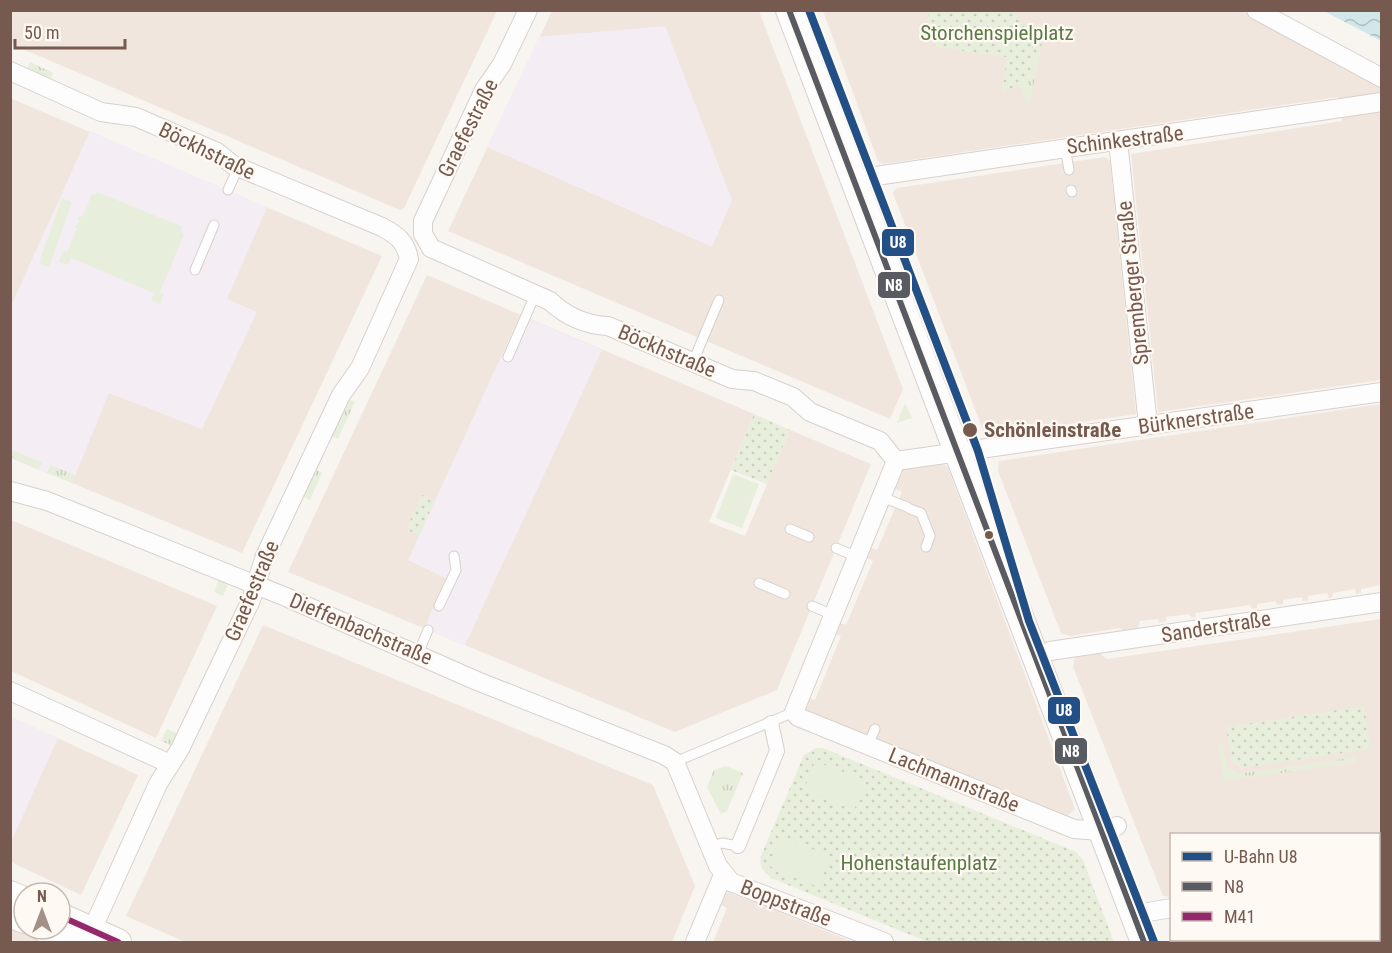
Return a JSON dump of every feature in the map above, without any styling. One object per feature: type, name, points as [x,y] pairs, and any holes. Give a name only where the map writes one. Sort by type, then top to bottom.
[{"type":"main road","points":[[789,10],[966,452],[1109,828],[1160,910],[1160,942]]},
{"type":"main road","points":[[805,10],[869,177],[966,452],[1050,651],[1144,942]]},
{"type":"main road","points":[[72,927],[84,938],[118,942]]},
{"type":"street","name":"Graefestraße","points":[[430,248],[423,234],[423,221],[484,90],[502,64],[528,10]]},
{"type":"street","points":[[1256,10],[1382,78]]},
{"type":"street","name":"Böckhstraße","points":[[10,71],[101,112],[136,117],[212,149],[238,168],[382,227],[400,239]]},
{"type":"street","name":"Schinkestraße","points":[[869,177],[1382,102]]},
{"type":"street","name":"Spremberger Straße","points":[[1118,141],[1148,425]]},
{"type":"street","name":"Graefestraße","points":[[84,938],[158,784],[180,749],[251,600],[261,564],[341,395],[360,368],[408,265],[407,252],[400,239]]},
{"type":"street","name":"Böckhstraße","points":[[430,248],[550,301],[564,314],[590,325],[608,326],[732,379],[754,381],[793,397],[810,412],[879,441],[896,461]]},
{"type":"street","name":"Bürknerstraße","points":[[966,452],[1382,392]]},
{"type":"street","points":[[794,712],[896,461],[966,452]]},
{"type":"street","name":"Dieffenbachstraße","points":[[10,491],[39,497],[255,584],[477,681],[659,753],[675,762]]},
{"type":"street","name":"Sanderstraße","points":[[1050,651],[1382,602]]},
{"type":"street","points":[[12,696],[170,764]]},
{"type":"street","name":"Lachmannstraße","points":[[794,712],[798,717],[871,737],[1074,829],[1109,828]]},
{"type":"street","points":[[738,846],[777,751],[771,723]]},
{"type":"street","points":[[675,762],[709,847],[723,874],[695,942]]},
{"type":"street","name":"Boppstraße","points":[[723,874],[731,882],[747,889],[774,897],[884,942]]},
{"type":"lane","points":[[1065,147],[1069,170]]},
{"type":"lane","points":[[228,190],[238,168]]},
{"type":"lane","points":[[195,270],[214,225]]},
{"type":"lane","points":[[508,357],[535,294]]},
{"type":"lane","points":[[693,362],[719,300]]},
{"type":"lane","points":[[882,497],[921,513],[930,536],[926,546]]},
{"type":"lane","points":[[790,529],[809,537]]},
{"type":"lane","points":[[836,548],[857,557]]},
{"type":"lane","points":[[439,606],[456,570],[454,556]]},
{"type":"lane","points":[[759,583],[785,594]]},
{"type":"lane","points":[[812,606],[833,615]]},
{"type":"lane","points":[[418,654],[428,630]]},
{"type":"lane","points":[[675,762],[794,712]]},
{"type":"lane","points":[[709,847],[722,843],[738,846]]},
{"type":"shaded area","points":[[11,10],[497,11],[404,208],[400,210],[11,44]]},
{"type":"shaded area","points":[[552,11],[759,11],[903,389],[890,419],[448,231]]},
{"type":"shaded area","points":[[823,11],[1244,11],[1381,86],[1381,93],[1340,102],[1338,97],[883,164],[878,161]]},
{"type":"shaded area","points":[[665,26],[732,200],[712,247],[487,147],[539,37]]},
{"type":"shaded area","points":[[10,98],[382,256],[242,553],[11,458]]},
{"type":"shaded area","points":[[1381,109],[1381,380],[1158,412],[1131,154],[1342,121],[1342,117]]},
{"type":"shaded area","points":[[90,131],[267,207],[227,299],[257,312],[202,429],[109,393],[72,483],[11,458],[11,306]]},
{"type":"shaded area","points":[[1105,157],[1110,161],[1136,414],[989,436],[984,433],[893,193],[897,188]]},
{"type":"shaded area","points":[[427,275],[754,414],[709,522],[745,536],[790,430],[871,464],[777,690],[675,732],[288,572]]},
{"type":"shaded area","points":[[520,315],[602,350],[465,645],[424,628],[447,579],[408,560]]},
{"type":"shaded area","points":[[1381,404],[1381,585],[1361,589],[1361,593],[1356,594],[1355,589],[1333,593],[1333,597],[1329,598],[1327,593],[1308,596],[1308,601],[1303,601],[1302,597],[1283,600],[1283,604],[1277,605],[1276,601],[1257,604],[1257,608],[1253,609],[1250,605],[1195,613],[1196,617],[1192,618],[1189,614],[1166,617],[1167,621],[1159,623],[1158,619],[1140,621],[1137,631],[1126,633],[1120,628],[1070,636],[1061,633],[998,471],[999,461]]},
{"type":"shaded area","points":[[941,462],[948,468],[1075,809],[1066,817],[804,710],[807,697],[815,700],[841,636],[833,633],[837,622],[846,625],[873,561],[865,557],[868,547],[877,550],[902,492],[894,488],[903,468]]},
{"type":"shaded area","points":[[11,520],[217,606],[156,738],[11,671]]},
{"type":"shaded area","points":[[1381,619],[1381,865],[1380,833],[1170,833],[1170,897],[1163,896],[1073,667],[1075,657],[1081,653],[1097,651],[1107,659]]},
{"type":"shaded area","points":[[263,625],[653,785],[695,886],[672,942],[185,942],[126,916]]},
{"type":"shaded area","points":[[11,717],[138,775],[81,895],[72,891],[72,881],[51,881],[11,862]]},
{"type":"shaded area","points":[[11,717],[58,738],[11,842]]},
{"type":"shaded area","points":[[1381,890],[1381,942],[1178,941],[1380,941]]},
{"type":"shaded area","points":[[729,892],[853,942],[713,942],[727,908],[719,904],[724,894]]},
{"type":"shaded area","points":[[11,927],[12,941],[44,942],[11,942]]},
{"type":"green space","name":"Storchenspielplatz","points":[[927,11],[1017,11],[1016,18],[1044,33],[1040,53],[1030,65],[1033,73],[1023,84],[1002,92],[1007,57],[935,47]]},
{"type":"green space","points":[[1040,53],[1029,106],[1019,86],[1033,73],[1029,65]]},
{"type":"green space","points":[[30,62],[53,73],[50,82],[25,74]]},
{"type":"green space","points":[[97,192],[183,227],[181,232],[184,234],[160,292],[164,294],[160,304],[151,300],[154,293],[71,258],[68,265],[59,262],[63,251],[67,252],[77,229],[74,227],[80,221],[77,219],[79,216],[82,217],[92,194],[96,195]]},
{"type":"green space","points":[[62,198],[72,202],[49,267],[39,263]]},
{"type":"green space","points":[[348,399],[355,402],[338,439],[329,435]]},
{"type":"green space","points":[[905,403],[912,418],[897,423]]},
{"type":"green space","points":[[754,414],[790,430],[767,484],[731,470]]},
{"type":"green space","points":[[11,450],[42,462],[39,470],[11,458]]},
{"type":"green space","points":[[50,465],[75,475],[72,483],[47,473]]},
{"type":"green space","points":[[315,469],[322,473],[310,500],[300,495]]},
{"type":"green space","points":[[733,474],[759,484],[742,528],[716,518]]},
{"type":"green space","points":[[422,495],[435,501],[419,535],[406,529]]},
{"type":"green space","points":[[219,579],[229,583],[223,596],[214,592]]},
{"type":"green space","points":[[1364,706],[1370,749],[1241,768],[1231,761],[1226,727]]},
{"type":"green space","points":[[167,729],[178,734],[173,746],[161,741]]},
{"type":"green space","points":[[1218,744],[1222,744],[1228,768],[1239,774],[1356,757],[1356,762],[1224,781]]},
{"type":"green space","name":"Hohenstaufenplatz","points":[[816,748],[823,748],[1076,852],[1083,860],[1114,942],[928,942],[771,878],[762,869],[760,858],[804,755]]},
{"type":"green space","points":[[815,761],[866,781],[854,810],[804,790]]},
{"type":"green space","points":[[726,766],[743,773],[727,811],[721,814],[707,787],[714,770]]},
{"type":"green space","points":[[781,836],[831,857],[818,887],[769,866]]},
{"type":"water","points":[[1324,11],[1381,11],[1381,41]]},
{"type":"metro line","name":"U8","points":[[809,10],[978,451],[1029,621],[1154,942]]},
{"type":"transit line","name":"N8","points":[[789,10],[1144,942]]},
{"type":"transit line","name":"M41","points":[[72,921],[118,942]]},
{"type":"place","name":"Schönleinstraße","points":[[970,430]]}]
